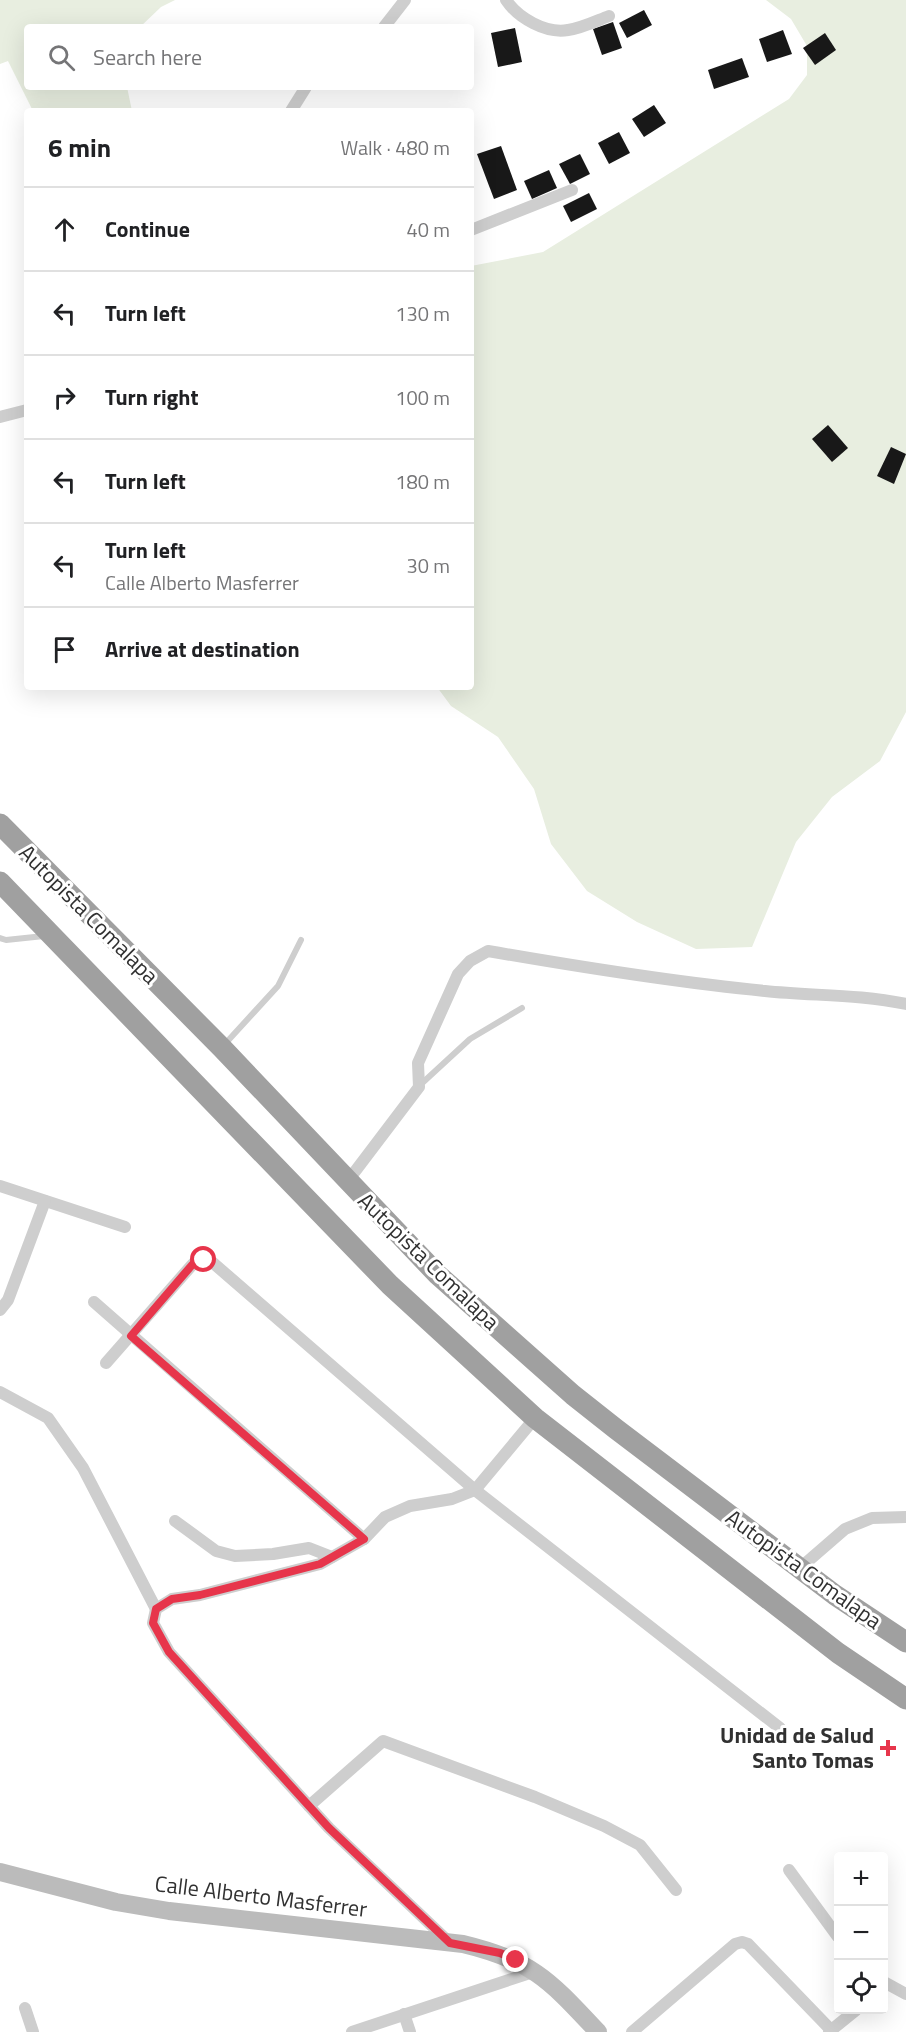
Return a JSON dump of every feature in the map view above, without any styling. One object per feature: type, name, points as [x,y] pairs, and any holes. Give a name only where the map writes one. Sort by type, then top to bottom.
[{"type":"highway","name":"Autopista Comalapa","points":[[0,824],[222,1048],[347,1182],[438,1275],[573,1395],[800,1568],[903,1635]]},
{"type":"highway","name":"Autopista Comalapa","points":[[0,882],[390,1285],[535,1418],[838,1653],[906,1699]]},
{"type":"main road","name":"Calle Alberto Masferrer","points":[[0,1872],[116,1902],[450,1943],[500,1953],[536,1971],[556,1988],[598,2032]]},
{"type":"street","points":[[386,24],[405,0]]},
{"type":"street","points":[[506,0],[512,9],[529,21],[550,30],[568,30],[609,16]]},
{"type":"street","points":[[293,108],[304,90]]},
{"type":"street","points":[[474,229],[572,190]]},
{"type":"street","points":[[0,417],[24,411]]},
{"type":"street","points":[[347,1182],[419,1087],[418,1063],[459,974],[470,961],[488,951],[651,978],[767,992],[877,998],[906,1004]]},
{"type":"street","points":[[0,1186],[125,1227]]},
{"type":"street","points":[[0,1310],[8,1300],[45,1201]]},
{"type":"street","points":[[106,1363],[197,1260],[212,1263],[475,1490],[780,1728]]},
{"type":"street","points":[[94,1302],[364,1539]]},
{"type":"street","points":[[0,1392],[48,1418],[83,1468],[156,1609],[153,1623],[169,1652],[309,1806],[450,1943]]},
{"type":"street","points":[[156,1609],[172,1599],[200,1595],[320,1564],[364,1539],[385,1517],[402,1510],[452,1499],[475,1490],[535,1418]]},
{"type":"street","points":[[800,1568],[845,1529],[872,1518],[906,1517]]},
{"type":"street","points":[[175,1521],[216,1551],[235,1556],[273,1554],[309,1548],[332,1557]]},
{"type":"street","points":[[309,1806],[383,1741],[535,1797],[604,1826],[640,1845],[676,1890]]},
{"type":"street","points":[[789,1870],[834,1932]]},
{"type":"street","points":[[632,2032],[735,1944],[742,1942],[748,1944],[830,2031],[851,2014]]},
{"type":"street","points":[[352,2032],[536,1971]]},
{"type":"street","points":[[888,1983],[906,1994]]},
{"type":"street","points":[[25,2008],[33,2032]]},
{"type":"street","points":[[404,2014],[411,2032]]},
{"type":"lane","points":[[0,938],[6,940],[52,935]]},
{"type":"lane","points":[[222,1048],[278,986],[301,940]]},
{"type":"lane","points":[[419,1087],[470,1039],[522,1008]]},
{"type":"shaded area","points":[[0,0],[175,0],[161,7],[143,24],[24,24],[24,90],[128,90],[131,108],[32,108],[8,61],[0,64]]},
{"type":"shaded area","points":[[766,0],[906,0],[906,712],[880,761],[832,797],[796,842],[752,947],[696,949],[637,922],[587,891],[551,844],[534,789],[498,737],[451,706],[439,690],[474,690],[474,265],[543,252],[789,99],[807,75],[807,46],[791,19]]},
{"type":"building","points":[[644,10],[652,25],[627,38],[619,23]]},
{"type":"building","points":[[613,22],[622,48],[602,55],[593,29]]},
{"type":"building","points":[[515,28],[522,62],[498,67],[491,33]]},
{"type":"building","points":[[783,30],[792,54],[767,62],[759,39]]},
{"type":"building","points":[[825,33],[836,50],[815,65],[803,48]]},
{"type":"building","points":[[742,58],[749,77],[714,89],[708,70]]},
{"type":"building","points":[[654,105],[666,123],[644,137],[632,119]]},
{"type":"building","points":[[619,132],[630,153],[609,164],[598,143]]},
{"type":"building","points":[[501,146],[517,190],[494,199],[477,154]]},
{"type":"building","points":[[580,154],[590,174],[570,184],[559,164]]},
{"type":"building","points":[[549,170],[557,188],[532,199],[524,181]]},
{"type":"building","points":[[589,193],[597,209],[571,222],[563,206]]},
{"type":"building","points":[[828,425],[848,448],[832,462],[812,439]]},
{"type":"building","points":[[891,447],[906,454],[894,484],[877,476]]},
{"type":"place","name":"Unidad de Salud Santo Tomas","points":[[888,1748]]},
{"type":"route","points":[[204,1260],[197,1260],[192,1265],[131,1336],[364,1539],[320,1564],[200,1595],[172,1599],[156,1609],[153,1623],[169,1652],[329,1828],[450,1943],[500,1953],[516,1960]]}]
